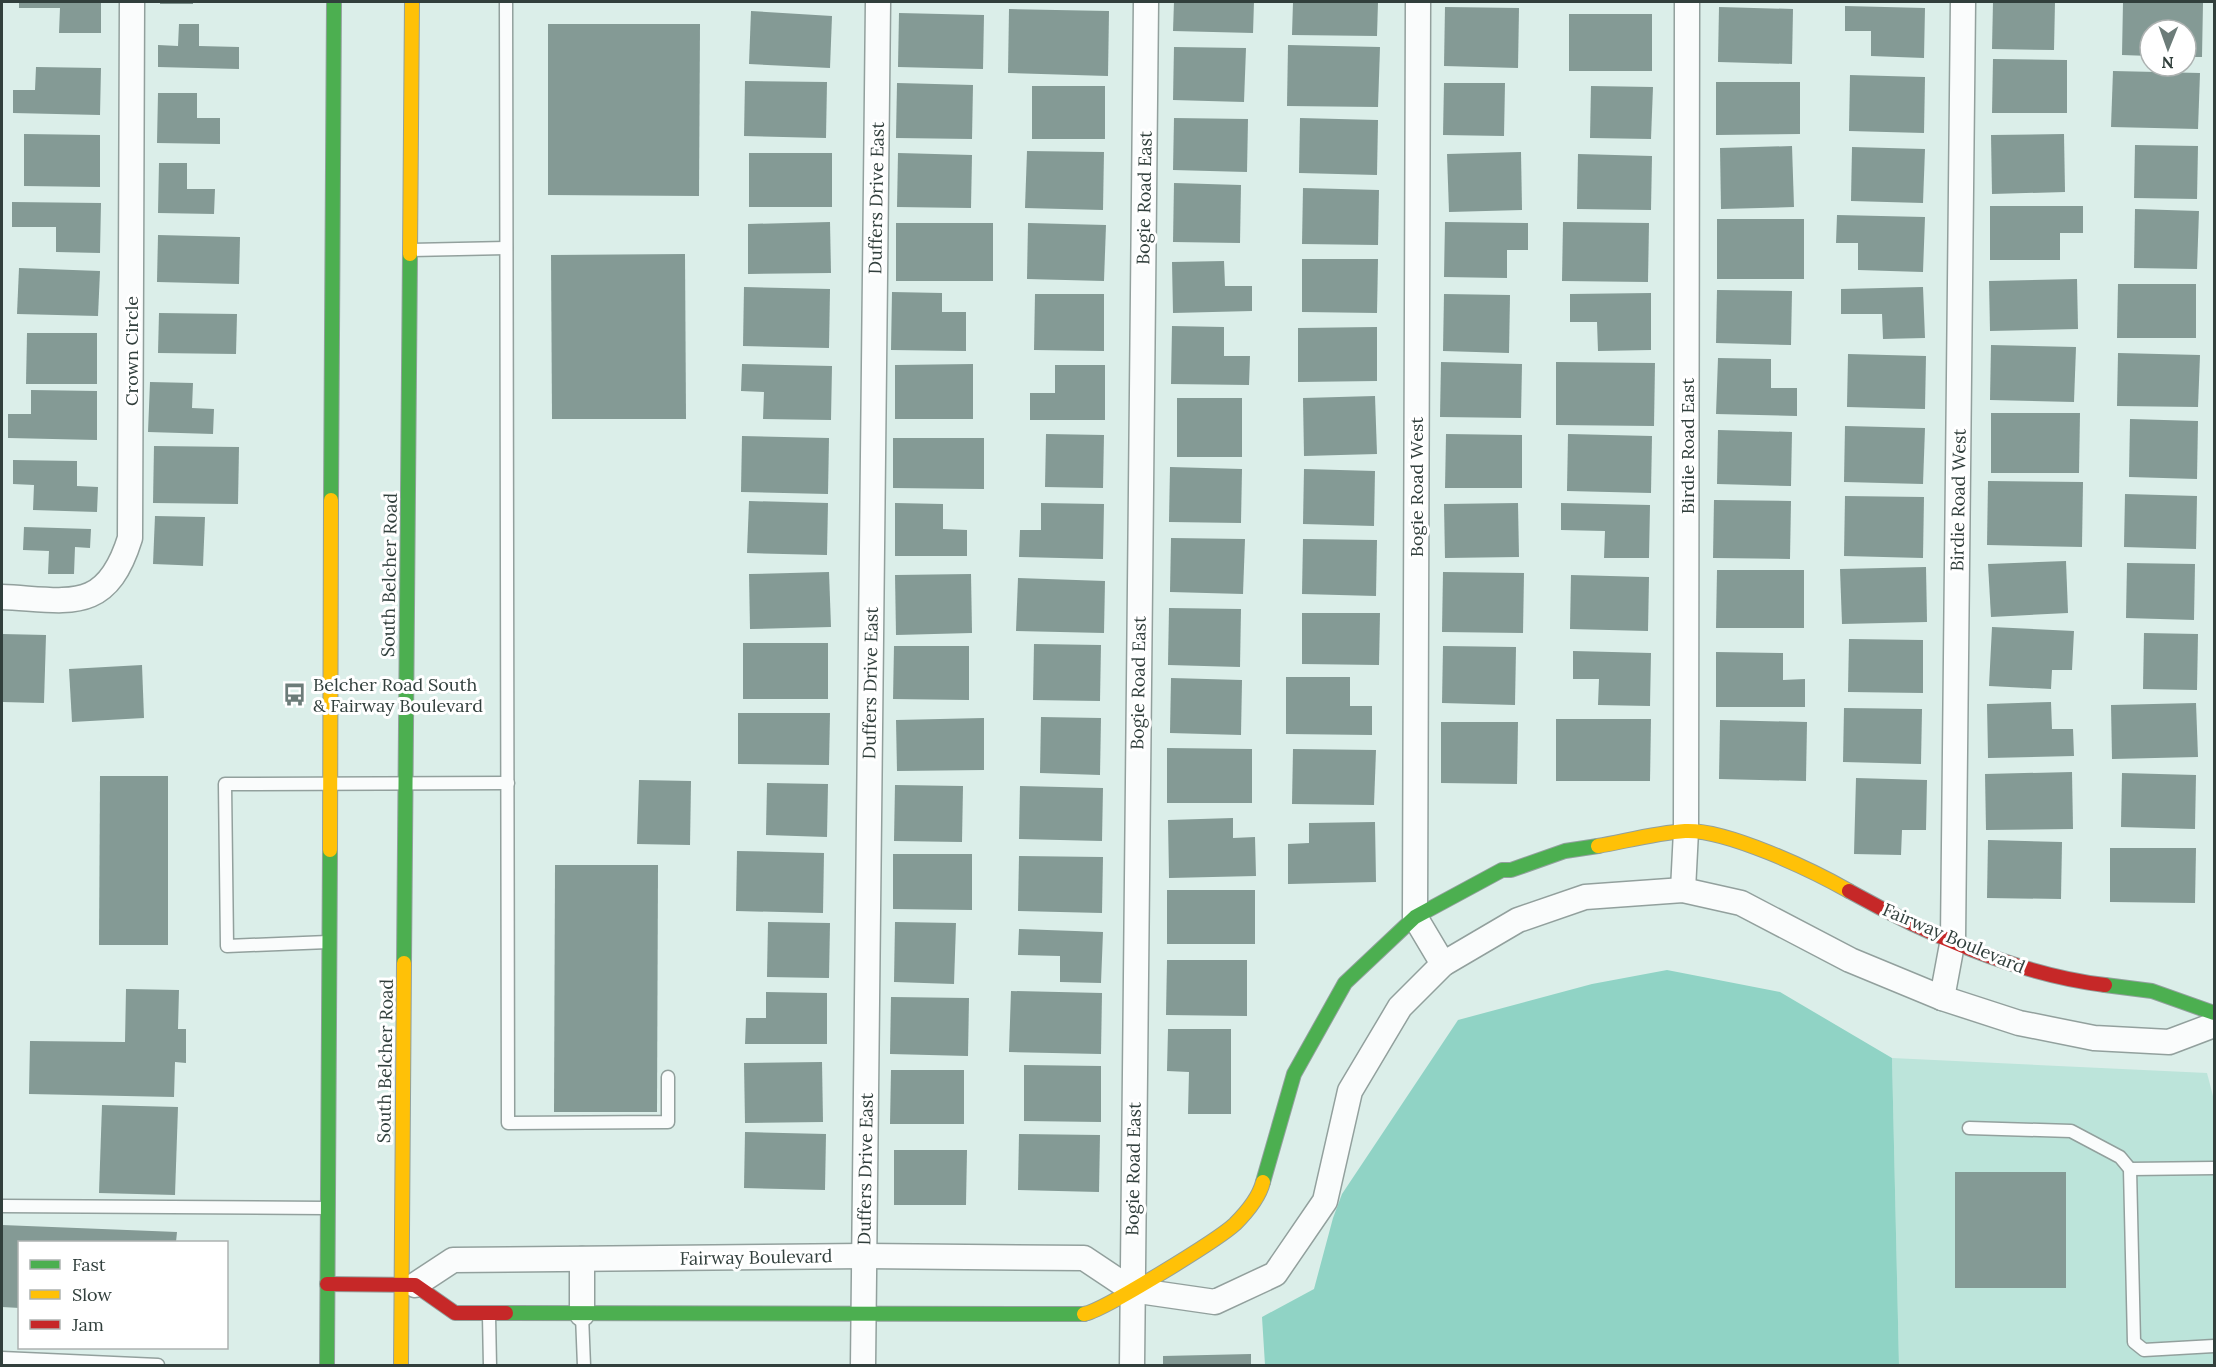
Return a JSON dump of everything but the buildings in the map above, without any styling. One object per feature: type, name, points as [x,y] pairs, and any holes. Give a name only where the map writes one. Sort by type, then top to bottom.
[{"type":"main road","points":[[327,1365],[334,2]]},
{"type":"main road","name":"South Belcher Road","points":[[401,1365],[408,1285],[405,783],[412,2]]},
{"type":"main road","name":"Fairway Boulevard","points":[[408,1285],[455,1313],[1087,1314],[1132,1290],[1234,1225],[1260,1194],[1294,1074],[1345,983],[1415,917],[1502,870],[1511,870],[1565,851],[1686,831],[1720,837],[1808,868],[1897,918],[2029,970],[2096,984],[2152,991],[2214,1013]]},
{"type":"main road","points":[[327,1284],[408,1285]]},
{"type":"street","name":"Crown Circle","points":[[2,597],[74,600],[103,589],[121,566],[130,538],[132,2]]},
{"type":"street","name":"Duffers Drive East","points":[[863,1365],[878,2]]},
{"type":"street","name":"Bogie Road East","points":[[1132,1365],[1146,2]]},
{"type":"street","name":"Bogie Road West","points":[[1415,917],[1418,2]]},
{"type":"street","name":"Birdie Road East","points":[[1683,890],[1686,831],[1687,2]]},
{"type":"street","name":"Birdie Road West","points":[[1942,998],[1953,939],[1963,2]]},
{"type":"street","name":"Fairway Boulevard","points":[[408,1285],[453,1260],[864,1256],[1084,1258],[1132,1290],[1215,1302],[1275,1274],[1324,1201],[1350,1091],[1400,1007],[1443,964],[1518,920],[1585,897],[1683,890],[1741,903],[1850,960],[1942,998],[2019,1023],[2094,1038],[2169,1042],[2214,1025]]},
{"type":"street","points":[[1415,917],[1443,964]]},
{"type":"street","points":[[582,1259],[582,1314]]},
{"type":"lane","points":[[506,2],[508,1123],[668,1122],[668,1077]]},
{"type":"lane","points":[[410,250],[507,248]]},
{"type":"lane","points":[[329,942],[227,946],[225,783],[508,783]]},
{"type":"lane","points":[[1969,1128],[2071,1131],[2120,1157],[2130,1169],[2134,1342],[2144,1350],[2214,1346]]},
{"type":"lane","points":[[2130,1169],[2214,1168]]},
{"type":"lane","points":[[2,1206],[327,1208]]},
{"type":"lane","points":[[489,1314],[490,1365]]},
{"type":"lane","points":[[582,1314],[584,1365]]},
{"type":"lane","points":[[2,1358],[158,1365]]},
{"type":"shaded area","points":[[1667,970],[1780,992],[1892,1058],[1899,1365],[1265,1365],[1262,1317],[1314,1289],[1333,1218],[1342,1194],[1458,1020],[1592,984]]},
{"type":"shaded area","points":[[1892,1058],[2207,1073],[2214,1100],[2213,1365],[1899,1365]]},
{"type":"traffic: fast","points":[[331,500],[334,2]]},
{"type":"traffic: fast","points":[[404,963],[410,254]]},
{"type":"traffic: fast","points":[[1263,1182],[1294,1074],[1345,983],[1415,917],[1502,870],[1511,870],[1565,851],[1598,846]]},
{"type":"traffic: fast","points":[[327,1366],[330,850]]},
{"type":"traffic: fast","points":[[2105,985],[2152,991],[2214,1013]]},
{"type":"traffic: fast","points":[[506,1313],[1084,1314]]},
{"type":"traffic: slow","points":[[410,254],[412,2]]},
{"type":"traffic: slow","points":[[330,850],[331,500]]},
{"type":"traffic: slow","points":[[1598,846],[1674,832],[1702,832],[1768,852],[1814,872],[1849,891]]},
{"type":"traffic: slow","points":[[401,1366],[404,963]]},
{"type":"traffic: slow","points":[[1084,1314],[1136,1288],[1225,1232],[1248,1210],[1259,1194],[1263,1182]]},
{"type":"traffic: jam","points":[[1849,891],[1940,937],[1973,950],[2039,972],[2105,985]]},
{"type":"traffic: jam","points":[[327,1284],[415,1285],[455,1313],[506,1313]]},
{"type":"place","name":"Belcher Road South & Fairway Boulevard","points":[[295,694]]}]
